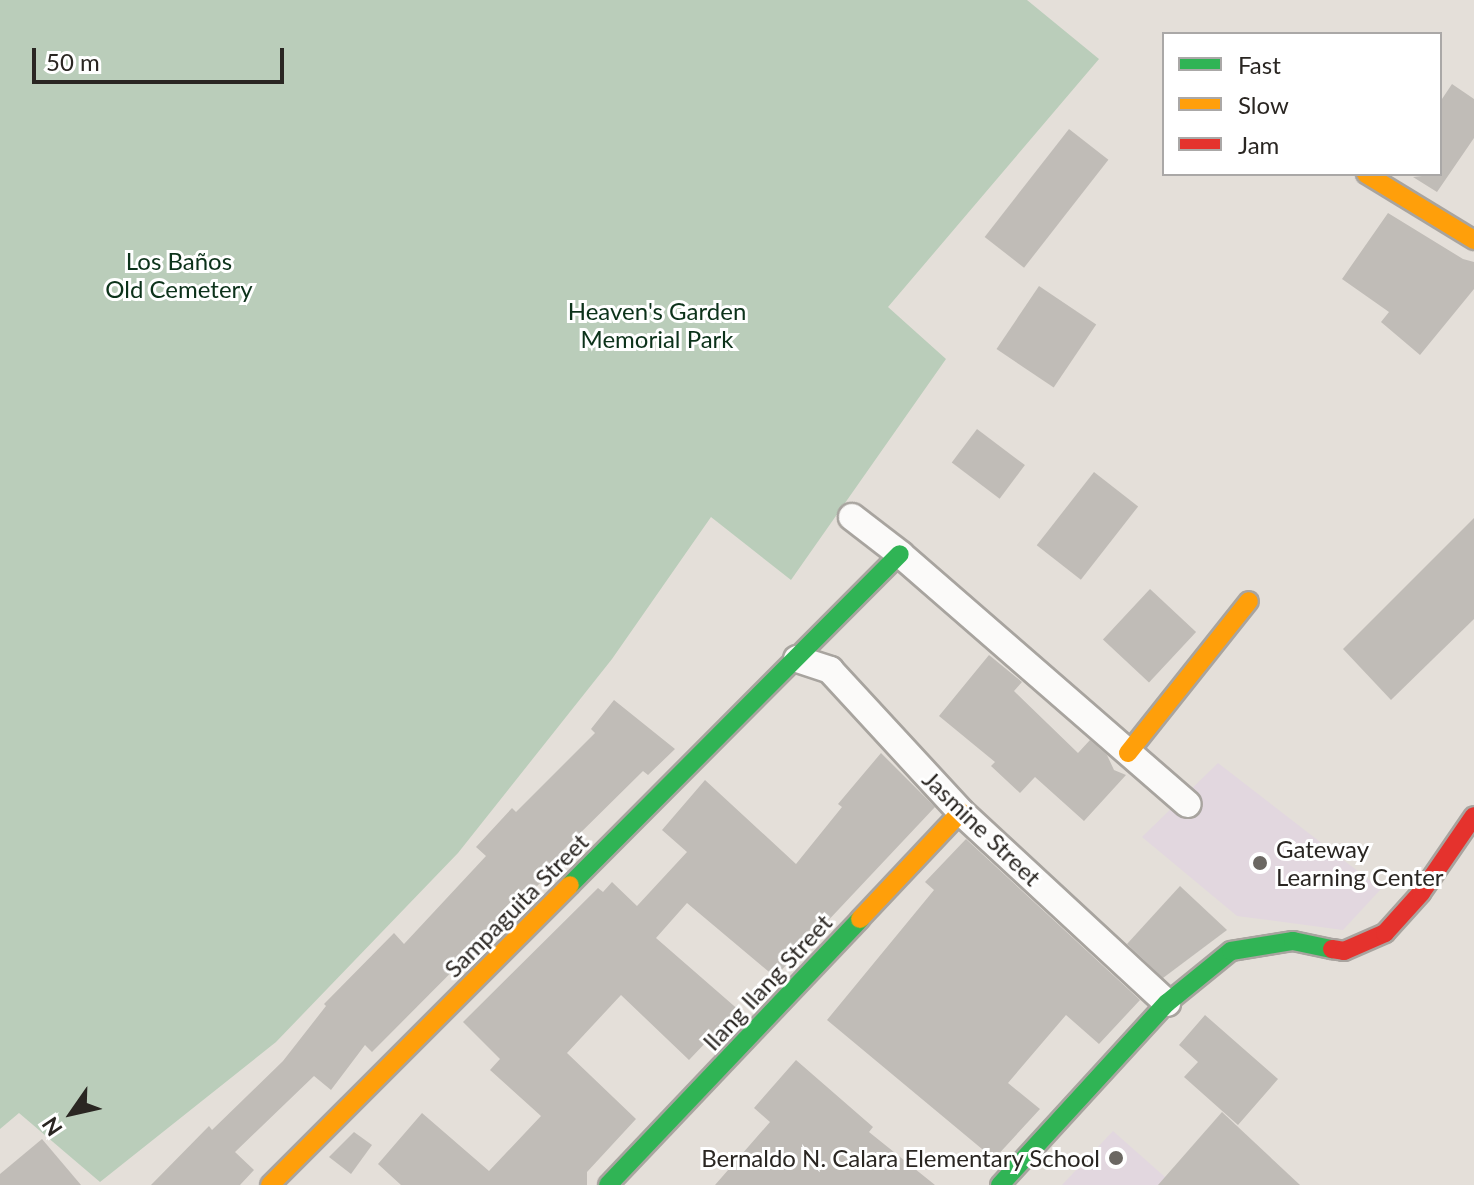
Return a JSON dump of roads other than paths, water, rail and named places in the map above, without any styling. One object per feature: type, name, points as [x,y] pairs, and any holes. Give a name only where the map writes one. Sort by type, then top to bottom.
[{"type":"street","points":[[1369,176],[1474,240]]},
{"type":"street","points":[[852,517],[900,554],[1188,804]]},
{"type":"street","name":"Sampaguita Street","points":[[270,1185],[900,554]]},
{"type":"street","points":[[1128,753],[1249,601]]},
{"type":"street","name":"Jasmine Street","points":[[797,659],[830,670],[961,812],[1167,1003]]},
{"type":"street","name":"Ilang Ilang Street","points":[[608,1185],[961,812]]},
{"type":"street","points":[[1000,1185],[1167,1003],[1231,951],[1293,941],[1344,951],[1385,933],[1421,893],[1474,816]]},
{"type":"place","name":"Gateway Learning Center","points":[[1260,863]]},
{"type":"place","name":"Bernaldo N. Calara Elementary School","points":[[1116,1158]]},
{"type":"park label","name":"Los Baños Old Cemetery","points":[[179,275]]},
{"type":"park label","name":"Heaven's Garden Memorial Park","points":[[657,325]]}]
